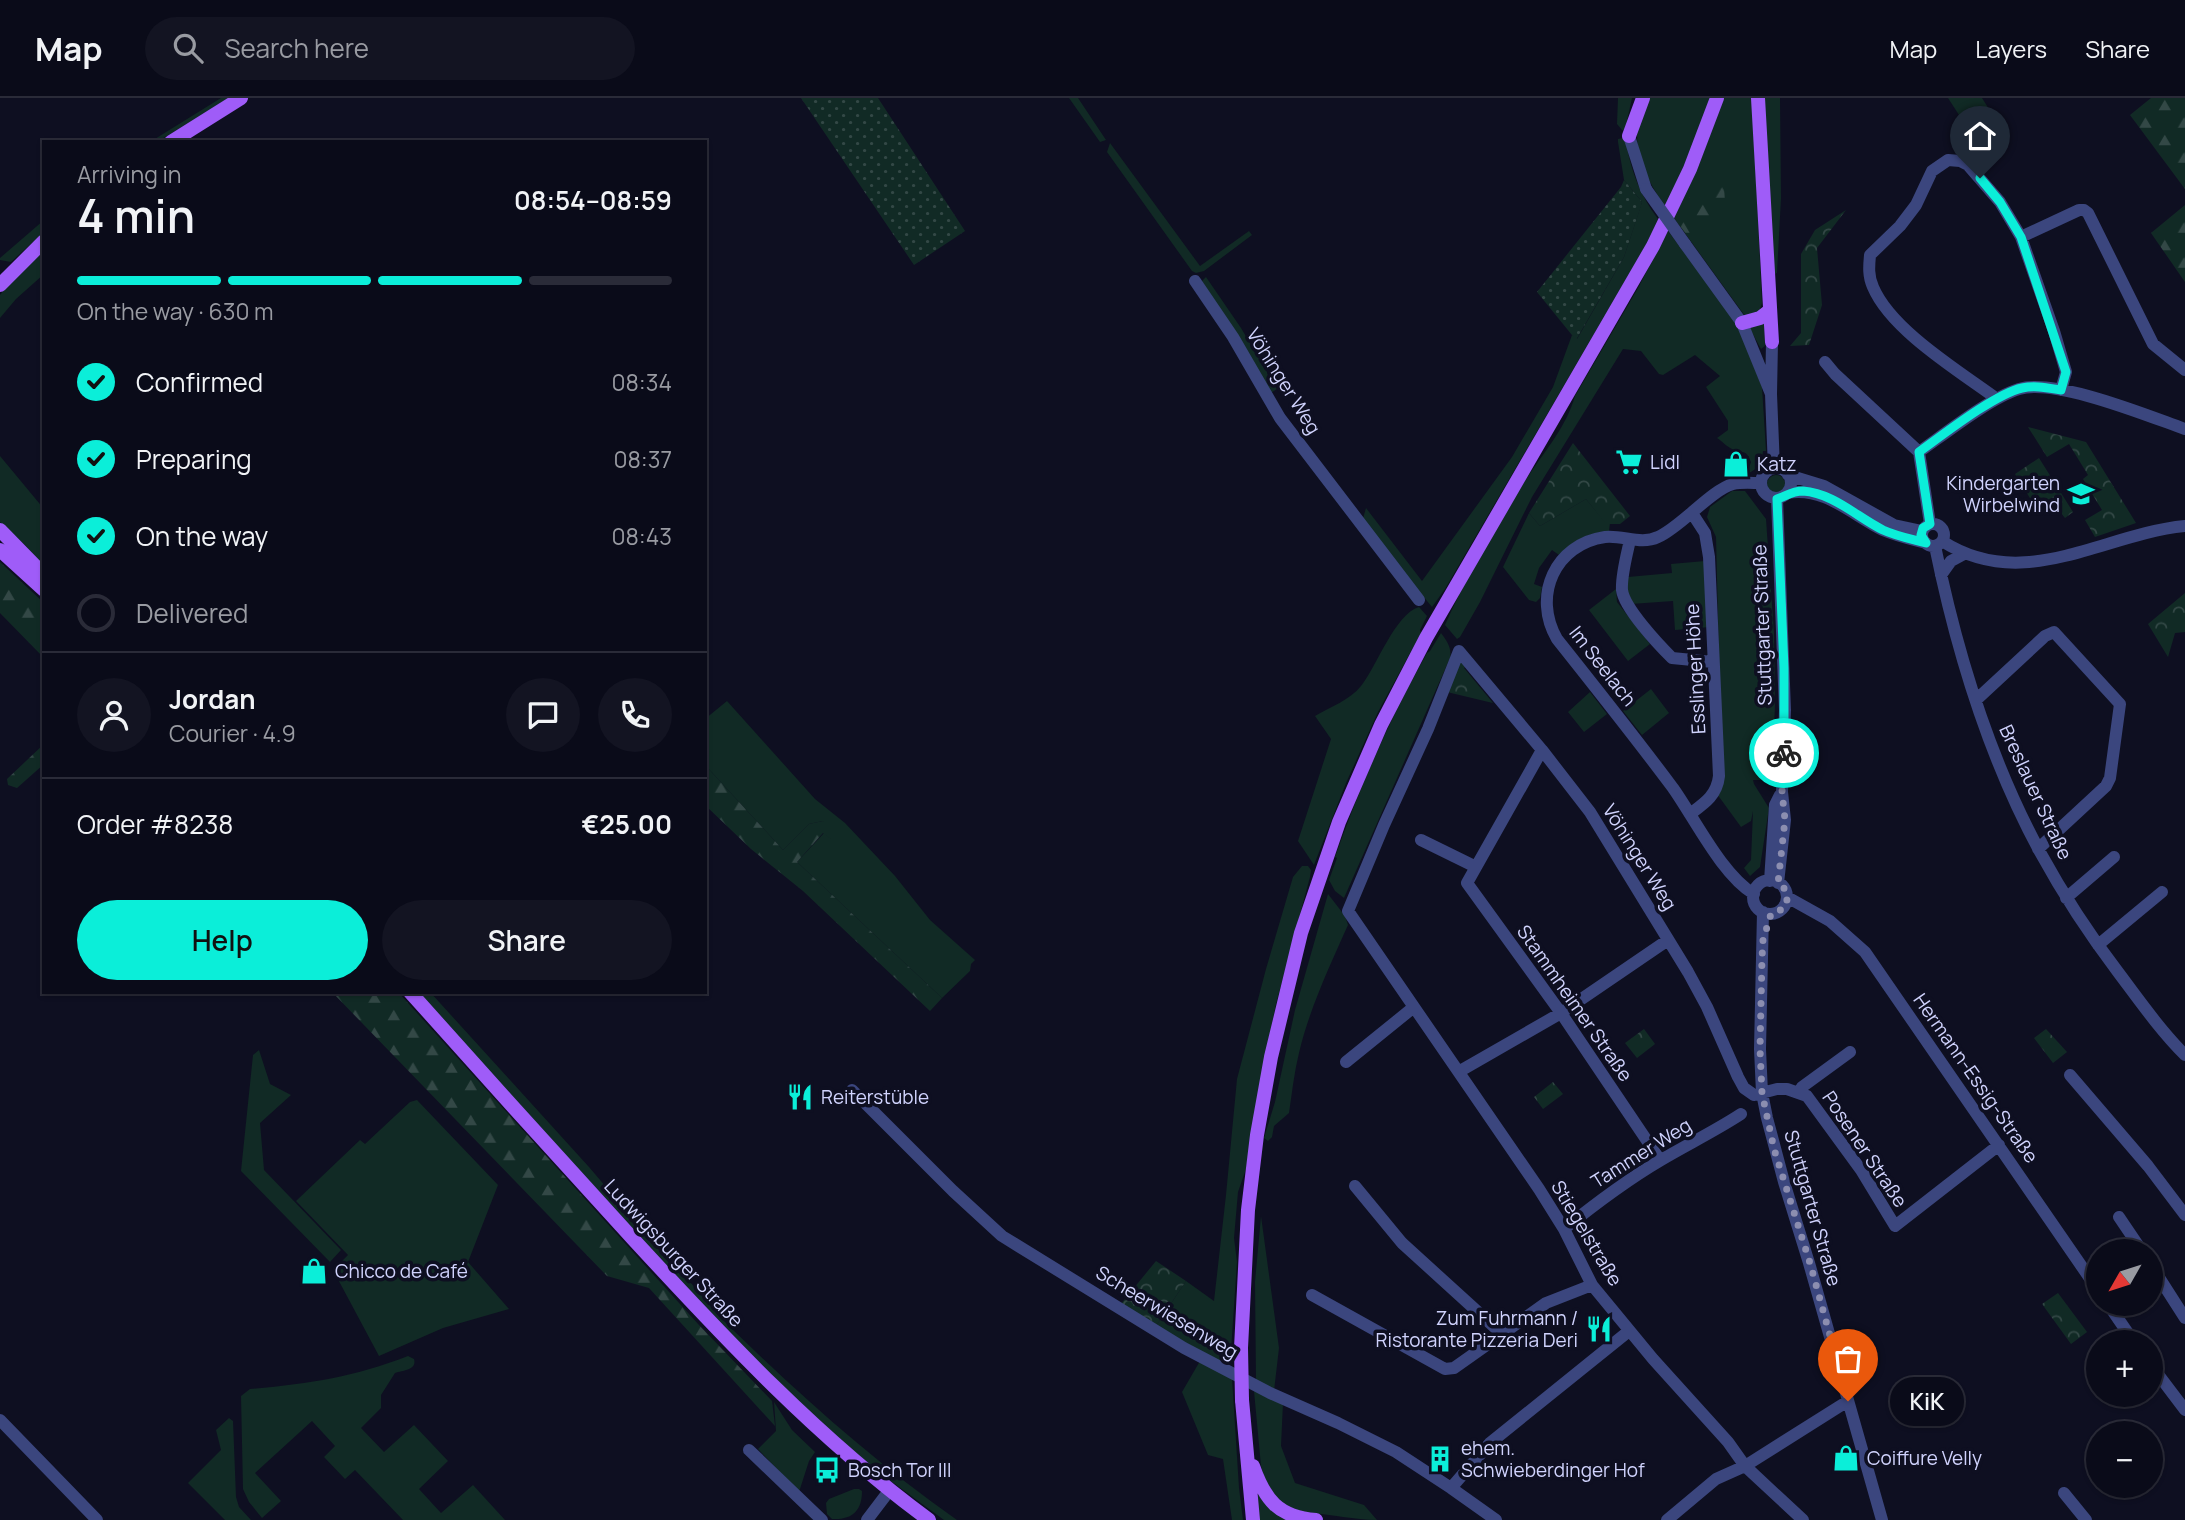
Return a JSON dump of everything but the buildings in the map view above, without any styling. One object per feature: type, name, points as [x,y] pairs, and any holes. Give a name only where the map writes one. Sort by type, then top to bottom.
[{"type":"main road","points":[[173,140],[240,98]]},
{"type":"main road","points":[[1629,136],[1643,98]]},
{"type":"main road","points":[[1253,1520],[1245,1445],[1241,1348],[1248,1210],[1257,1135],[1271,1057],[1313,894],[1351,792],[1376,736],[1426,638],[1653,246],[1690,169],[1717,98]]},
{"type":"main road","points":[[1758,98],[1772,342]]},
{"type":"main road","points":[[0,285],[42,243]]},
{"type":"main road","points":[[1742,323],[1760,318],[1769,311]]},
{"type":"main road","points":[[0,530],[42,573]]},
{"type":"main road","points":[[0,550],[42,588]]},
{"type":"main road","name":"Ludwigsburger Straße","points":[[412,994],[621,1226],[766,1380],[824,1436],[889,1491],[929,1520]]},
{"type":"main road","points":[[1245,1445],[1261,1486],[1273,1503],[1291,1516],[1316,1520]]},
{"type":"street","points":[[1629,136],[1646,189],[1742,323],[1771,394]]},
{"type":"street","points":[[1997,399],[1914,337],[1898,321],[1873,287],[1868,270],[1870,255],[1900,226],[1916,205],[1932,171],[1948,160],[1968,165],[2000,202],[2021,237],[2066,372],[2061,390]]},
{"type":"street","points":[[2021,237],[2084,210],[2153,344],[2185,370]]},
{"type":"street","name":"Vöhinger Weg","points":[[1195,281],[1233,337],[1280,418],[1419,600]]},
{"type":"street","points":[[1772,342],[1774,468]]},
{"type":"street","points":[[1825,362],[1919,452],[1997,399],[2024,387],[2035,386],[2115,404],[2185,429]]},
{"type":"street","name":"Breslauer Straße","points":[[1919,452],[1931,537],[1948,609],[1976,700],[2002,771],[2038,849],[2066,898],[2098,945],[2185,1055]]},
{"type":"street","points":[[1782,496],[1791,482],[1788,475],[1774,468],[1766,471],[1760,483],[1763,493],[1772,498],[1782,496],[1799,491],[1820,495],[1841,504],[1883,530],[1931,537]]},
{"type":"street","points":[[1788,475],[1824,486],[1894,525],[1931,537],[1964,554],[2007,562],[2070,556],[2145,533],[2185,526]]},
{"type":"street","name":"Im Seelach","points":[[1754,894],[1742,887],[1669,784],[1557,639],[1546,617],[1546,590],[1558,566],[1582,543],[1604,537],[1630,540],[1659,537],[1731,485],[1760,483]]},
{"type":"street","name":"Stuttgarter Straße","points":[[1774,882],[1785,820],[1782,792],[1785,710],[1782,496]]},
{"type":"street","name":"Esslinger Höhe","points":[[1690,814],[1718,788],[1719,776],[1707,542],[1705,533],[1692,513]]},
{"type":"street","points":[[1630,540],[1622,590],[1628,607],[1672,658],[1713,662]]},
{"type":"street","points":[[1941,575],[1951,561],[1964,554]]},
{"type":"street","points":[[1976,700],[2054,632],[2120,704],[2110,778],[2106,786],[2038,849]]},
{"type":"street","name":"Vöhinger Weg","points":[[1459,651],[1590,812],[1707,1007],[1738,1077],[1754,1095],[1762,1093]]},
{"type":"street","name":"Stiegelstraße","points":[[1459,651],[1428,729],[1348,911],[1460,1071],[1564,1228],[1592,1285],[1629,1331],[1728,1442],[1745,1466]]},
{"type":"street","points":[[1421,840],[1476,867],[1542,750]]},
{"type":"street","name":"Breslauer Straße","points":[[2066,898],[2114,857]]},
{"type":"street","name":"Stammheimer Straße","points":[[1476,867],[1467,883],[1561,1013],[1660,1160]]},
{"type":"street","points":[[1754,894],[1761,883],[1774,882],[1784,888],[1786,901],[1780,912],[1767,913]]},
{"type":"street","points":[[2098,945],[2161,892]]},
{"type":"street","name":"Stuttgarter Straße","points":[[1754,894],[1755,902],[1767,913],[1760,1001],[1762,1093],[1781,1171],[1810,1263],[1882,1520]]},
{"type":"street","name":"Hermann-Essig-Straße","points":[[1786,901],[1804,906],[1830,921],[1865,952],[2086,1272]]},
{"type":"street","points":[[1460,1071],[1561,1013],[1668,940]]},
{"type":"street","points":[[1346,1062],[1414,1007]]},
{"type":"street","points":[[1799,1092],[1850,1052]]},
{"type":"street","points":[[2070,1075],[2185,1215]]},
{"type":"street","name":"Posener Straße","points":[[1762,1093],[1777,1089],[1807,1096],[1861,1170],[1895,1226],[1999,1145]]},
{"type":"street","name":"Scheerwiesenweg","points":[[852,1090],[1002,1236],[1184,1348],[1270,1393],[1396,1452],[1496,1520]]},
{"type":"street","name":"Tammer Weg","points":[[1564,1228],[1660,1160],[1741,1114]]},
{"type":"street","points":[[1355,1186],[1402,1243],[1501,1333]]},
{"type":"street","points":[[2119,1217],[2134,1239]]},
{"type":"street","points":[[2163,1284],[2185,1318]]},
{"type":"street","points":[[1312,1295],[1446,1369],[1454,1368],[1546,1303],[1592,1285]]},
{"type":"street","points":[[1451,1488],[1490,1443],[1629,1331]]},
{"type":"street","points":[[2163,1381],[2185,1410]]},
{"type":"street","points":[[1667,1520],[1716,1479],[1745,1466],[1848,1401]]},
{"type":"street","points":[[0,1420],[97,1520]]},
{"type":"street","points":[[749,1450],[822,1520]]},
{"type":"street","points":[[1745,1466],[1804,1520]]},
{"type":"street","points":[[867,1520],[889,1491]]},
{"type":"street","points":[[2064,1493],[2086,1520]]},
{"type":"green space","points":[[221,98],[229,98],[160,140],[153,140]]},
{"type":"green space","points":[[801,98],[878,98],[965,231],[914,265]]},
{"type":"green space","points":[[1069,98],[1078,98],[1106,140],[1100,142]]},
{"type":"green space","points":[[1618,98],[1632,98],[1625,130],[1617,124]]},
{"type":"green space","points":[[1641,98],[1711,98],[1665,206],[1649,180],[1639,155],[1637,128]]},
{"type":"green space","points":[[1723,98],[1752,98],[1762,303],[1759,312],[1745,316],[1674,218],[1700,162]]},
{"type":"green space","points":[[1761,98],[1780,98],[1781,198],[1777,273],[1770,276]]},
{"type":"green space","points":[[1948,98],[1982,98],[1994,117],[1970,132]]},
{"type":"green space","points":[[2151,98],[2185,98],[2185,189],[2130,115]]},
{"type":"green space","points":[[1623,138],[1637,182],[1658,219],[1650,238],[1432,607],[1362,522],[1366,508],[1422,581],[1512,457],[1553,387],[1572,335],[1577,339],[1624,257],[1642,202],[1624,180],[1618,142],[1618,139]]},
{"type":"green space","points":[[1110,143],[1200,266],[1249,231],[1252,235],[1204,271],[1192,271],[1107,152]]},
{"type":"green space","points":[[1624,180],[1642,202],[1641,206],[1624,257],[1576,340],[1537,292]]},
{"type":"green space","points":[[1698,181],[1721,182],[1724,186],[1725,203],[1694,244],[1677,222]]},
{"type":"green space","points":[[2185,205],[2185,282],[2151,233]]},
{"type":"green space","points":[[1846,210],[1817,248],[1822,305],[1809,345],[1790,346],[1801,333],[1801,254],[1815,230]]},
{"type":"green space","points":[[42,222],[42,234],[11,262],[0,258]]},
{"type":"green space","points":[[1668,231],[1736,321],[1762,387],[1766,451],[1763,451],[1757,468],[1747,474],[1751,462],[1747,454],[1730,448],[1717,438],[1728,430],[1728,421],[1706,387],[1720,376],[1695,355],[1663,375],[1659,374],[1641,351],[1623,349],[1532,497],[1480,602],[1457,639],[1445,625],[1463,586],[1506,511],[1561,428],[1575,396]]},
{"type":"green space","points":[[42,251],[42,276],[0,318],[0,295]]},
{"type":"green space","points":[[1206,277],[1241,328],[1277,389],[1269,394],[1202,281]]},
{"type":"green space","points":[[1764,323],[1765,346],[1761,349],[1749,327]]},
{"type":"green space","points":[[2028,427],[2086,442],[2136,523],[2095,537],[2085,520],[2102,510],[2083,479],[2088,475],[2069,444],[2047,457]]},
{"type":"green space","points":[[1573,443],[1630,516],[1620,524],[1606,524],[1586,499],[1540,526],[1529,513]]},
{"type":"green space","points":[[0,456],[42,507],[42,565],[0,522]]},
{"type":"green space","points":[[2039,458],[2073,512],[2065,518],[2061,513],[2040,514],[2015,474]]},
{"type":"green space","points":[[1776,475],[1782,478],[1785,484],[1782,490],[1776,493],[1770,490],[1767,484],[1770,478]]},
{"type":"green space","points":[[1732,491],[1745,491],[1766,519],[1774,633],[1773,753],[1769,769],[1760,780],[1753,780],[1769,808],[1760,867],[1750,876],[1744,868],[1751,860],[1753,811],[1751,821],[1741,827],[1717,794],[1722,783],[1716,537],[1707,517],[1710,507]]},
{"type":"green space","points":[[1586,499],[1606,523],[1610,523],[1609,531],[1582,538],[1559,555],[1552,550],[1539,568],[1534,584],[1542,587],[1540,598],[1536,602],[1529,600],[1503,567],[1529,513],[1540,526]]},
{"type":"green space","points":[[1705,561],[1710,627],[1675,630],[1673,601],[1631,604],[1626,592],[1628,577],[1672,573],[1671,564]]},
{"type":"green space","points":[[0,562],[42,601],[42,656],[0,613]]},
{"type":"green space","points":[[1616,589],[1617,602],[1650,644],[1628,661],[1589,610]]},
{"type":"green space","points":[[2185,593],[2185,632],[2175,633],[2168,657],[2148,624]]},
{"type":"green space","points":[[1419,607],[1427,616],[1421,633],[1378,712],[1346,783],[1314,865],[1298,841],[1331,739],[1315,716],[1346,699],[1361,686],[1402,619]]},
{"type":"green space","points":[[1441,633],[1450,648],[1450,658],[1344,898],[1335,891],[1329,880],[1337,858],[1335,857],[1388,727],[1427,653]]},
{"type":"green space","points":[[1460,661],[1468,665],[1464,668],[1493,703],[1447,692]]},
{"type":"green space","points":[[1651,689],[1669,713],[1642,735],[1623,711]]},
{"type":"green space","points":[[1590,692],[1607,714],[1584,732],[1568,712]]},
{"type":"green space","points":[[727,701],[815,799],[845,823],[895,876],[930,920],[975,960],[970,971],[942,998],[797,862],[824,833],[831,839],[823,821],[809,824],[783,850],[707,767],[707,717]]},
{"type":"green space","points":[[42,746],[42,766],[17,788],[8,785],[7,779]]},
{"type":"green space","points":[[707,767],[783,850],[809,824],[823,821],[831,829],[832,840],[823,833],[797,862],[942,998],[930,1011],[803,891],[751,849],[707,807]]},
{"type":"green space","points":[[1302,866],[1308,866],[1311,870],[1310,877],[1276,1004],[1246,1169],[1238,1192],[1231,1351],[1224,1364],[1156,1326],[1186,1281],[1214,1301],[1237,1079],[1293,877]]},
{"type":"green space","points":[[1328,894],[1345,916],[1348,925],[1308,1020],[1297,1060],[1289,1113],[1274,1126],[1272,1137],[1268,1141],[1264,1138],[1275,1102],[1295,1010]]},
{"type":"green space","points":[[334,994],[400,994],[698,1324],[772,1401],[775,1426],[649,1288],[607,1276]]},
{"type":"green space","points":[[420,994],[432,994],[732,1329],[841,1429],[957,1520],[944,1520],[869,1465],[822,1425],[724,1331]]},
{"type":"green space","points":[[1644,1029],[1655,1044],[1637,1058],[1625,1043]]},
{"type":"green space","points":[[2046,1029],[2067,1052],[2053,1063],[2034,1038]]},
{"type":"green space","points":[[259,1050],[270,1084],[291,1095],[260,1123],[264,1170],[341,1250],[330,1262],[241,1171],[253,1055]]},
{"type":"green space","points":[[1553,1082],[1563,1094],[1543,1109],[1534,1097]]},
{"type":"green space","points":[[417,1100],[498,1185],[468,1262],[509,1309],[443,1328],[379,1356],[333,1270],[348,1255],[296,1201],[360,1140],[365,1144],[410,1102]]},
{"type":"green space","points":[[1261,1216],[1279,1348],[1274,1391],[1256,1381],[1255,1282]]},
{"type":"green space","points":[[1156,1261],[1186,1281],[1156,1326],[1120,1305]]},
{"type":"green space","points":[[2058,1293],[2086,1333],[2071,1344],[2042,1304]]},
{"type":"green space","points":[[408,1356],[414,1359],[414,1365],[395,1373],[381,1395],[381,1408],[361,1428],[384,1452],[414,1425],[448,1461],[419,1489],[441,1513],[473,1485],[505,1520],[403,1520],[355,1470],[345,1479],[324,1457],[335,1446],[312,1421],[255,1473],[281,1501],[262,1518],[249,1502],[243,1489],[241,1396],[250,1389],[330,1378]]},
{"type":"green space","points":[[1200,1361],[1232,1378],[1243,1520],[1232,1520],[1223,1459],[1208,1455],[1182,1392]]},
{"type":"green space","points":[[1254,1391],[1283,1403],[1281,1446],[1295,1483],[1364,1505],[1377,1520],[1302,1511],[1282,1503],[1267,1483],[1261,1466]]},
{"type":"green space","points":[[774,1402],[792,1430],[815,1452],[809,1461],[799,1492],[758,1449],[776,1431]]},
{"type":"green space","points":[[229,1418],[233,1421],[236,1497],[239,1507],[251,1520],[225,1520],[188,1483],[221,1450],[216,1430]]},
{"type":"green space","points":[[854,1489],[862,1491],[858,1509],[845,1518],[832,1519],[827,1514],[826,1503],[829,1499]]},
{"type":"green space","points":[[1258,1494],[1286,1520],[1260,1520]]},
{"type":"way so far","points":[[1784,753],[1782,792],[1785,820],[1778,883],[1784,888],[1787,901],[1780,912],[1771,914],[1763,940],[1760,1001],[1762,1093],[1774,1149],[1810,1263],[1848,1401]]},
{"type":"place","name":"Lidl","points":[[1629,462]]},
{"type":"place","name":"Katz","points":[[1736,464]]},
{"type":"place","name":"Kindergarten Wirbelwind","points":[[2081,494]]},
{"type":"place","name":"Reiterstüble","points":[[800,1097]]},
{"type":"place","name":"Chicco de Café","points":[[314,1271]]},
{"type":"place","name":"Zum Fuhrmann / Ristorante Pizzeria Deri","points":[[1599,1329]]},
{"type":"place","name":"KiK","points":[[1848,1401]]},
{"type":"place","name":"Coiffure Velly","points":[[1846,1458]]},
{"type":"place","name":"ehem. Schwieberdinger Hof","points":[[1440,1459]]},
{"type":"place","name":"Bosch Tor III","points":[[827,1470]]},
{"type":"route","points":[[1784,753],[1784,668],[1777,499],[1787,493],[1799,491],[1820,495],[1841,504],[1883,530],[1926,543],[1921,535],[1923,528],[1930,524],[1919,452],[1997,399],[2015,390],[2035,386],[2061,390],[2066,372],[2021,237],[2000,202],[1980,178]]}]
